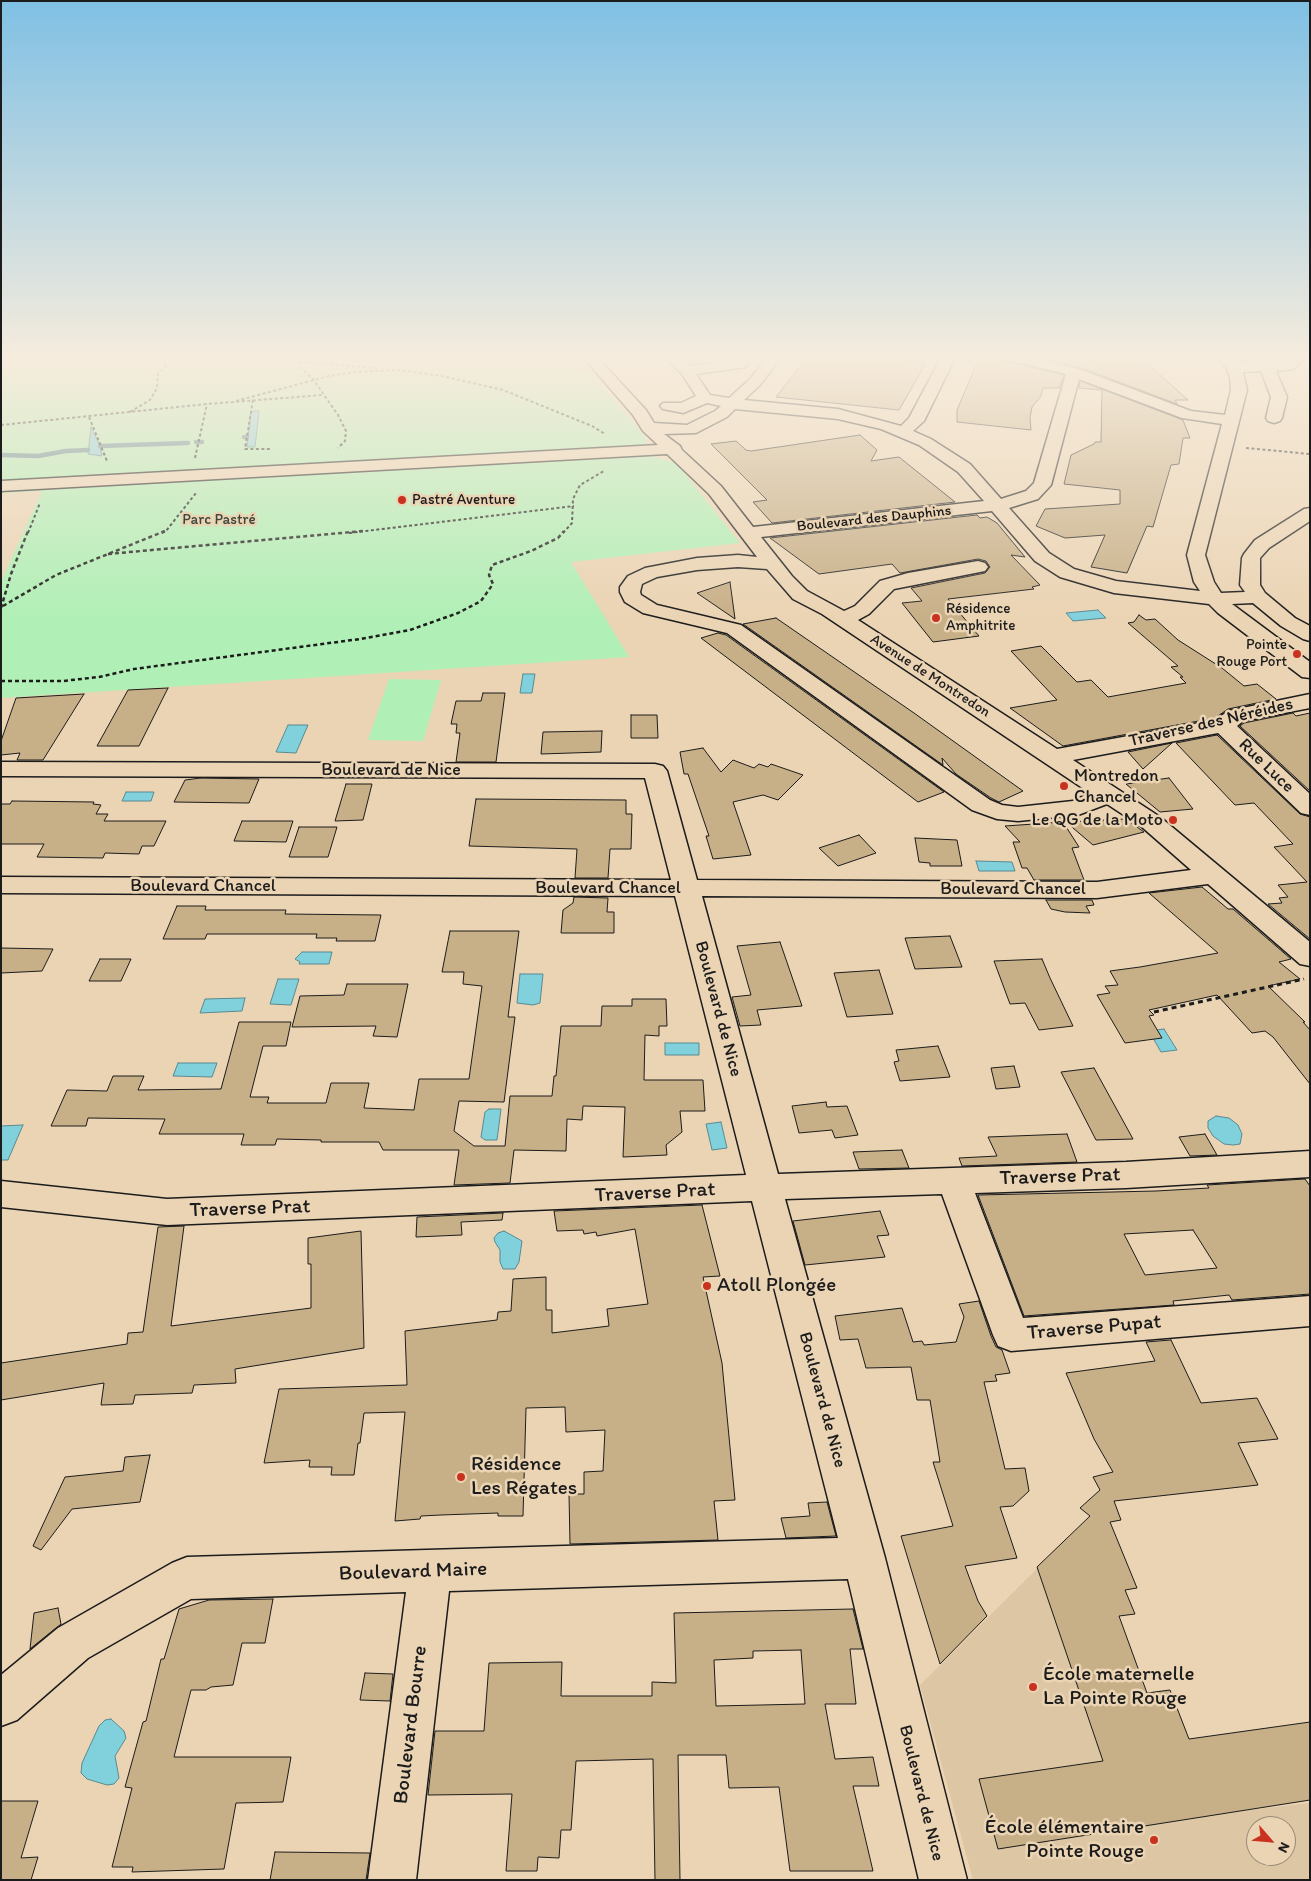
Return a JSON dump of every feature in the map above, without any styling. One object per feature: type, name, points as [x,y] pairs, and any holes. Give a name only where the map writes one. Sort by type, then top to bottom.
[{"type":"street","points":[[1,486],[618,452],[659,444]]},
{"type":"street","name":"Avenue de Montredon","points":[[681,444],[785,580],[800,595],[843,619],[1151,822],[1214,875],[1297,935],[1310,957]]},
{"type":"street","points":[[928,444],[964,468],[1042,557],[1067,573],[1114,587],[1215,599],[1254,591]]},
{"type":"street","name":"Boulevard des Dauphins","points":[[749,533],[1014,502],[1032,495],[1042,485],[1054,444]]},
{"type":"street","points":[[1226,444],[1196,556],[1204,582],[1215,599],[1225,609],[1310,672]]},
{"type":"street","points":[[1254,591],[1251,558],[1262,544],[1310,513]]},
{"type":"street","points":[[773,564],[738,561],[697,564],[652,572],[635,580],[630,587],[630,592],[632,598],[650,609],[734,629],[981,805],[997,812],[1018,814],[1078,808],[1109,793]]},
{"type":"street","points":[[843,619],[862,610],[887,585],[908,579],[978,567]]},
{"type":"street","points":[[1204,582],[1254,591],[1288,622],[1310,635]]},
{"type":"street","name":"Traverse des Néréides","points":[[1054,757],[1223,725],[1236,716],[1310,701]]},
{"type":"street","name":"Rue Luce","points":[[1223,725],[1310,808]]},
{"type":"street","name":"Boulevard de Nice","points":[[1,769],[655,771],[864,1558],[943,1880]]},
{"type":"street","name":"Boulevard Chancel","points":[[1,885],[1097,890],[1214,875]]},
{"type":"street","name":"Traverse Prat","points":[[1,1194],[166,1212],[766,1187],[1126,1175],[1310,1164]]},
{"type":"street","name":"Traverse Pupat","points":[[954,1181],[1011,1335],[1310,1311]]},
{"type":"street","name":"Boulevard Maire","points":[[1,1704],[73,1643],[187,1578],[864,1558]]},
{"type":"street","name":"Boulevard Bourre","points":[[392,1880],[430,1571]]},
{"type":"path","points":[[100,444],[115,480]]},
{"type":"path","points":[[2,607],[56,575],[166,531],[195,494],[203,444]]},
{"type":"path","points":[[246,444],[245,449],[271,449]]},
{"type":"path","points":[[299,470],[337,450],[343,444]]},
{"type":"path","points":[[1,681],[63,681],[99,678],[134,669],[360,639],[410,630],[458,613],[481,601],[493,584],[489,575],[492,565],[531,551],[558,538],[572,523],[573,499],[580,485],[599,475],[617,461],[618,452],[616,444]]},
{"type":"path","points":[[1247,448],[1310,454]]},
{"type":"path","points":[[2,607],[11,574],[47,484]]},
{"type":"path","points":[[108,554],[378,530],[574,506]]},
{"type":"path","points":[[1154,1012],[1310,978]]},
{"type":"shaded area","name":"École maternelle La Pointe Rouge","points":[[1083,1523],[1147,1693],[1170,1690],[1189,1739],[1197,1816],[1310,1803],[1310,1880],[973,1880],[920,1685]]},
{"type":"green space","name":"Parc Pastré","points":[[1,444],[647,444],[648,450],[654,457],[676,463],[740,543],[571,562],[629,657],[1,698],[1,582],[42,491],[1,493]]},
{"type":"green space","points":[[389,679],[441,680],[423,741],[368,740]]},
{"type":"water","points":[[89,444],[99,444],[102,456],[88,454]]},
{"type":"water","points":[[247,444],[255,444],[255,447],[247,447]]},
{"type":"water","points":[[1098,610],[1106,618],[1073,621],[1066,613]]},
{"type":"water","points":[[523,674],[535,674],[532,693],[520,693]]},
{"type":"water","points":[[288,725],[308,725],[296,753],[276,752]]},
{"type":"water","points":[[126,792],[154,792],[151,801],[122,801]]},
{"type":"water","points":[[976,861],[1012,862],[1015,871],[979,871]]},
{"type":"water","points":[[302,952],[332,952],[329,964],[299,964],[300,962],[295,959]]},
{"type":"water","points":[[520,974],[543,974],[540,1003],[533,1005],[517,1003]]},
{"type":"water","points":[[278,979],[299,979],[291,1005],[270,1004]]},
{"type":"water","points":[[245,998],[242,1011],[200,1013],[205,999]]},
{"type":"water","points":[[1164,1029],[1177,1050],[1161,1052],[1149,1031]]},
{"type":"water","points":[[665,1043],[699,1043],[699,1055],[665,1055]]},
{"type":"water","points":[[178,1063],[217,1063],[212,1077],[173,1076]]},
{"type":"water","points":[[489,1109],[501,1109],[497,1140],[485,1140],[481,1137],[485,1112]]},
{"type":"water","points":[[1216,1116],[1229,1118],[1238,1125],[1242,1134],[1240,1144],[1224,1144],[1213,1136],[1208,1128],[1208,1121]]},
{"type":"water","points":[[721,1122],[727,1148],[712,1150],[706,1124]]},
{"type":"water","points":[[23,1125],[8,1160],[1,1160],[1,1126]]},
{"type":"water","points":[[504,1231],[522,1241],[519,1262],[515,1269],[503,1269],[500,1262],[500,1250],[494,1238],[498,1233]]},
{"type":"water","points":[[111,1719],[124,1731],[126,1738],[115,1756],[119,1778],[114,1784],[107,1785],[87,1779],[81,1773],[82,1763],[99,1726],[105,1720]]},
{"type":"building","points":[[711,444],[739,444],[746,450],[751,451],[800,444],[870,444],[877,450],[871,461],[899,457],[955,502],[772,523],[753,502],[767,500]]},
{"type":"building","points":[[1094,444],[1182,444],[1179,464],[1171,465],[1153,527],[1147,526],[1127,573],[1091,567],[1105,535],[1065,538],[1036,526],[1045,509],[1120,504],[1120,490],[1064,484],[1071,455]]},
{"type":"building","points":[[977,515],[980,518],[987,517],[997,523],[1025,557],[1011,555],[1040,585],[1032,587],[1034,589],[948,599],[979,636],[933,642],[902,603],[922,601],[911,588],[985,573],[990,567],[986,561],[978,559],[900,573],[892,564],[819,574],[770,538]]},
{"type":"building","points":[[730,582],[735,619],[697,593]]},
{"type":"building","points":[[1139,615],[1146,620],[1155,619],[1178,640],[1222,668],[1244,686],[1257,684],[1276,699],[1228,709],[1215,718],[1063,746],[1010,708],[1057,700],[1011,651],[1041,646],[1077,682],[1091,680],[1108,697],[1186,683],[1180,677],[1183,677],[1171,667],[1178,666],[1128,623],[1134,622]]},
{"type":"building","points":[[776,618],[1023,791],[999,802],[991,798],[956,774],[942,758],[943,765],[743,624]]},
{"type":"building","points":[[718,633],[726,635],[944,792],[918,802],[701,638]]},
{"type":"building","points":[[168,688],[139,746],[97,746],[128,690]]},
{"type":"building","points":[[483,693],[505,693],[496,762],[456,762],[460,733],[456,733],[457,724],[451,724],[456,701],[481,701]]},
{"type":"building","points":[[84,694],[43,760],[17,760],[20,753],[1,755],[1,741],[16,698]]},
{"type":"building","points":[[1293,713],[1296,716],[1310,713],[1310,791],[1240,726],[1244,723]]},
{"type":"building","points":[[631,715],[657,715],[658,738],[631,738]]},
{"type":"building","points":[[602,731],[601,752],[541,754],[543,732]]},
{"type":"building","points":[[1217,735],[1300,814],[1310,817],[1310,939],[1268,904],[1282,903],[1279,898],[1288,897],[1278,885],[1307,882],[1274,847],[1293,844],[1254,803],[1235,805],[1176,743]]},
{"type":"building","points":[[1172,743],[1143,769],[1128,752]]},
{"type":"building","points":[[703,748],[721,772],[733,760],[754,768],[759,764],[768,767],[771,764],[803,775],[778,800],[763,795],[733,802],[751,855],[713,859],[706,836],[709,836],[688,774],[684,774],[680,752]]},
{"type":"building","points":[[201,778],[259,779],[249,803],[174,802],[185,780]]},
{"type":"building","points":[[1169,778],[1193,809],[1160,812],[1126,784]]},
{"type":"building","points":[[346,784],[372,784],[363,820],[335,821]]},
{"type":"building","points":[[476,799],[626,800],[626,814],[632,814],[631,849],[610,849],[608,878],[575,878],[577,849],[469,846]]},
{"type":"building","points":[[12,801],[94,802],[93,804],[101,805],[96,814],[108,814],[104,821],[166,821],[154,846],[142,846],[139,854],[105,853],[103,858],[37,857],[44,844],[1,844],[1,804],[10,804]]},
{"type":"building","points":[[1126,819],[1144,832],[1093,845],[1066,822]]},
{"type":"building","points":[[242,821],[293,821],[286,842],[234,841]]},
{"type":"building","points":[[1063,822],[1079,847],[1072,848],[1084,880],[1034,880],[1027,868],[1022,868],[1013,842],[1020,842],[1005,826]]},
{"type":"building","points":[[299,827],[337,827],[328,857],[289,857]]},
{"type":"building","points":[[859,835],[876,853],[838,866],[819,848]]},
{"type":"building","points":[[915,838],[957,840],[962,866],[930,866],[930,863],[919,862]]},
{"type":"building","points":[[1202,887],[1228,909],[1233,909],[1291,959],[1279,962],[1300,979],[1268,986],[1305,1022],[1303,1022],[1310,1030],[1310,1084],[1273,1037],[1265,1031],[1252,1033],[1217,995],[1149,1010],[1154,1015],[1149,1016],[1162,1038],[1125,1043],[1097,995],[1110,993],[1105,986],[1118,985],[1110,971],[1218,953],[1149,893]]},
{"type":"building","points":[[574,897],[608,898],[607,912],[614,912],[614,933],[561,933],[563,910],[573,903]]},
{"type":"building","points":[[1046,900],[1092,900],[1094,905],[1086,906],[1090,913],[1065,912],[1051,909]]},
{"type":"building","points":[[177,906],[206,906],[205,910],[286,910],[285,914],[381,915],[375,941],[336,941],[337,938],[316,938],[317,934],[207,934],[205,939],[163,939]]},
{"type":"building","points":[[450,931],[519,931],[508,1017],[515,1017],[504,1102],[459,1101],[454,1131],[474,1146],[505,1146],[510,1096],[552,1096],[561,1026],[601,1026],[602,1006],[632,1006],[632,999],[666,999],[667,1026],[659,1026],[659,1036],[645,1035],[644,1080],[703,1080],[705,1111],[680,1111],[682,1132],[666,1145],[667,1155],[623,1157],[625,1107],[583,1106],[582,1120],[567,1119],[566,1151],[514,1150],[510,1183],[454,1185],[459,1150],[383,1150],[379,1142],[321,1142],[321,1140],[277,1139],[275,1145],[241,1145],[244,1134],[159,1134],[165,1119],[88,1118],[86,1126],[51,1126],[67,1090],[107,1091],[113,1076],[144,1076],[138,1090],[221,1089],[239,1022],[291,1022],[286,1046],[263,1046],[250,1097],[269,1097],[267,1103],[326,1103],[331,1083],[369,1083],[364,1108],[414,1110],[419,1079],[469,1079],[482,986],[463,984],[464,972],[442,972]]},
{"type":"building","points":[[950,936],[962,967],[915,969],[905,938]]},
{"type":"building","points":[[780,942],[802,1006],[757,1010],[761,1025],[740,1026],[732,997],[751,995],[737,946]]},
{"type":"building","points":[[1,948],[53,949],[42,971],[1,973]]},
{"type":"building","points":[[100,959],[131,959],[121,981],[89,981]]},
{"type":"building","points":[[1042,959],[1073,1026],[1039,1030],[1025,1003],[1010,1004],[994,961]]},
{"type":"building","points":[[879,970],[893,1014],[847,1017],[834,973]]},
{"type":"building","points":[[347,984],[408,984],[397,1037],[373,1036],[376,1026],[292,1027],[300,996],[344,995]]},
{"type":"building","points":[[938,1046],[950,1077],[900,1081],[894,1062],[899,1061],[896,1050]]},
{"type":"building","points":[[1014,1066],[1020,1087],[996,1089],[991,1068]]},
{"type":"building","points":[[1094,1068],[1133,1139],[1096,1140],[1061,1072]]},
{"type":"building","points":[[826,1102],[827,1107],[847,1106],[858,1135],[835,1138],[832,1130],[799,1133],[792,1106]]},
{"type":"building","points":[[1067,1134],[1077,1162],[962,1166],[959,1158],[997,1156],[988,1137]]},
{"type":"building","points":[[1205,1134],[1217,1155],[1190,1156],[1179,1137]]},
{"type":"building","points":[[902,1150],[909,1168],[859,1169],[853,1152]]},
{"type":"building","points":[[1305,1179],[1310,1186],[1310,1294],[1232,1300],[1229,1295],[1173,1301],[1174,1305],[1024,1316],[978,1195],[1156,1191],[1209,1188],[1207,1185]],"holes":[[[1193,1230],[1217,1268],[1145,1275],[1124,1234]]]},
{"type":"building","points":[[702,1205],[720,1276],[703,1277],[722,1363],[735,1500],[714,1501],[718,1540],[570,1544],[569,1494],[584,1494],[584,1472],[603,1471],[605,1430],[566,1432],[565,1407],[526,1408],[523,1516],[498,1516],[498,1513],[441,1515],[421,1516],[420,1519],[395,1521],[405,1412],[364,1413],[354,1475],[331,1475],[332,1467],[309,1467],[310,1460],[264,1463],[279,1389],[407,1385],[405,1331],[497,1320],[498,1312],[511,1311],[513,1279],[546,1277],[546,1310],[552,1310],[552,1333],[609,1326],[607,1309],[648,1304],[635,1229],[597,1236],[596,1232],[584,1234],[583,1230],[557,1231],[554,1211]]},
{"type":"building","points":[[880,1211],[889,1235],[877,1236],[885,1257],[805,1265],[793,1221]]},
{"type":"building","points":[[503,1213],[502,1220],[461,1222],[462,1235],[416,1237],[417,1217]]},
{"type":"building","points":[[184,1226],[171,1326],[311,1308],[311,1264],[308,1264],[308,1238],[361,1231],[364,1348],[235,1369],[236,1383],[194,1385],[192,1393],[135,1395],[133,1404],[101,1405],[104,1383],[1,1400],[1,1363],[127,1344],[128,1333],[143,1332],[158,1227]]},
{"type":"building","points":[[979,1301],[991,1336],[996,1347],[1002,1350],[1010,1373],[995,1375],[997,1381],[984,1382],[1005,1469],[1025,1468],[1029,1491],[1013,1506],[1000,1507],[1017,1558],[965,1566],[978,1601],[987,1616],[940,1664],[901,1536],[953,1526],[933,1462],[940,1462],[930,1400],[917,1400],[911,1367],[866,1368],[858,1339],[840,1340],[835,1316],[902,1308],[913,1342],[922,1341],[924,1345],[956,1342],[964,1317],[959,1304]]},
{"type":"building","points":[[1171,1340],[1201,1403],[1257,1398],[1278,1439],[1238,1443],[1258,1485],[1114,1501],[1121,1520],[1110,1522],[1137,1588],[1125,1590],[1135,1614],[1119,1616],[1147,1693],[1170,1690],[1189,1739],[1310,1722],[1310,1800],[998,1849],[979,1779],[1103,1761],[1037,1567],[1090,1516],[1080,1508],[1100,1490],[1093,1477],[1113,1472],[1094,1439],[1066,1373],[1155,1361],[1146,1342]]},
{"type":"building","points":[[150,1455],[140,1502],[72,1509],[41,1550],[33,1546],[65,1477],[123,1471],[125,1457]]},
{"type":"building","points":[[827,1502],[836,1536],[786,1538],[781,1518],[810,1516],[808,1503]]},
{"type":"building","points":[[273,1599],[265,1643],[242,1643],[233,1685],[211,1687],[206,1690],[191,1690],[174,1757],[291,1757],[283,1802],[236,1803],[224,1869],[132,1872],[133,1867],[112,1867],[132,1788],[125,1787],[143,1722],[146,1721],[161,1659],[164,1659],[179,1609],[209,1600]]},
{"type":"building","points":[[58,1608],[61,1624],[30,1649],[34,1613]]},
{"type":"building","points":[[853,1609],[863,1649],[850,1649],[856,1704],[825,1704],[835,1759],[873,1757],[879,1786],[853,1786],[873,1871],[790,1871],[779,1787],[729,1788],[726,1755],[678,1755],[680,1880],[655,1880],[653,1759],[576,1761],[571,1830],[561,1830],[559,1858],[538,1857],[537,1871],[506,1871],[512,1794],[428,1795],[435,1731],[484,1731],[489,1663],[562,1662],[561,1696],[652,1696],[652,1682],[676,1683],[674,1613]],"holes":[[[801,1650],[805,1704],[716,1706],[714,1660],[753,1658],[753,1651]]]},
{"type":"building","points":[[365,1673],[393,1674],[390,1701],[360,1700]]},
{"type":"building","points":[[1,1801],[38,1801],[21,1858],[38,1857],[31,1880],[1,1880]]},
{"type":"building","points":[[275,1852],[370,1853],[366,1880],[270,1880]]},
{"type":"waterway","points":[[100,446],[165,444]]},
{"type":"waterway","points":[[1,455],[38,456],[66,451],[88,450]]},
{"type":"place","name":"Pastré Aventure","points":[[402,500]]},
{"type":"place","name":"Résidence Amphitrite","points":[[936,618]]},
{"type":"place","name":"Pointe Rouge Port","points":[[1297,654]]},
{"type":"place","name":"Montredon Chancel","points":[[1064,786]]},
{"type":"place","name":"Le QG de la Moto","points":[[1173,820]]},
{"type":"place","name":"Atoll Plongée","points":[[707,1286]]},
{"type":"place","name":"Résidence Les Régates","points":[[461,1477]]},
{"type":"place","name":"École maternelle La Pointe Rouge","points":[[1033,1687]]},
{"type":"place","name":"École élémentaire Pointe Rouge","points":[[1154,1840]]}]
